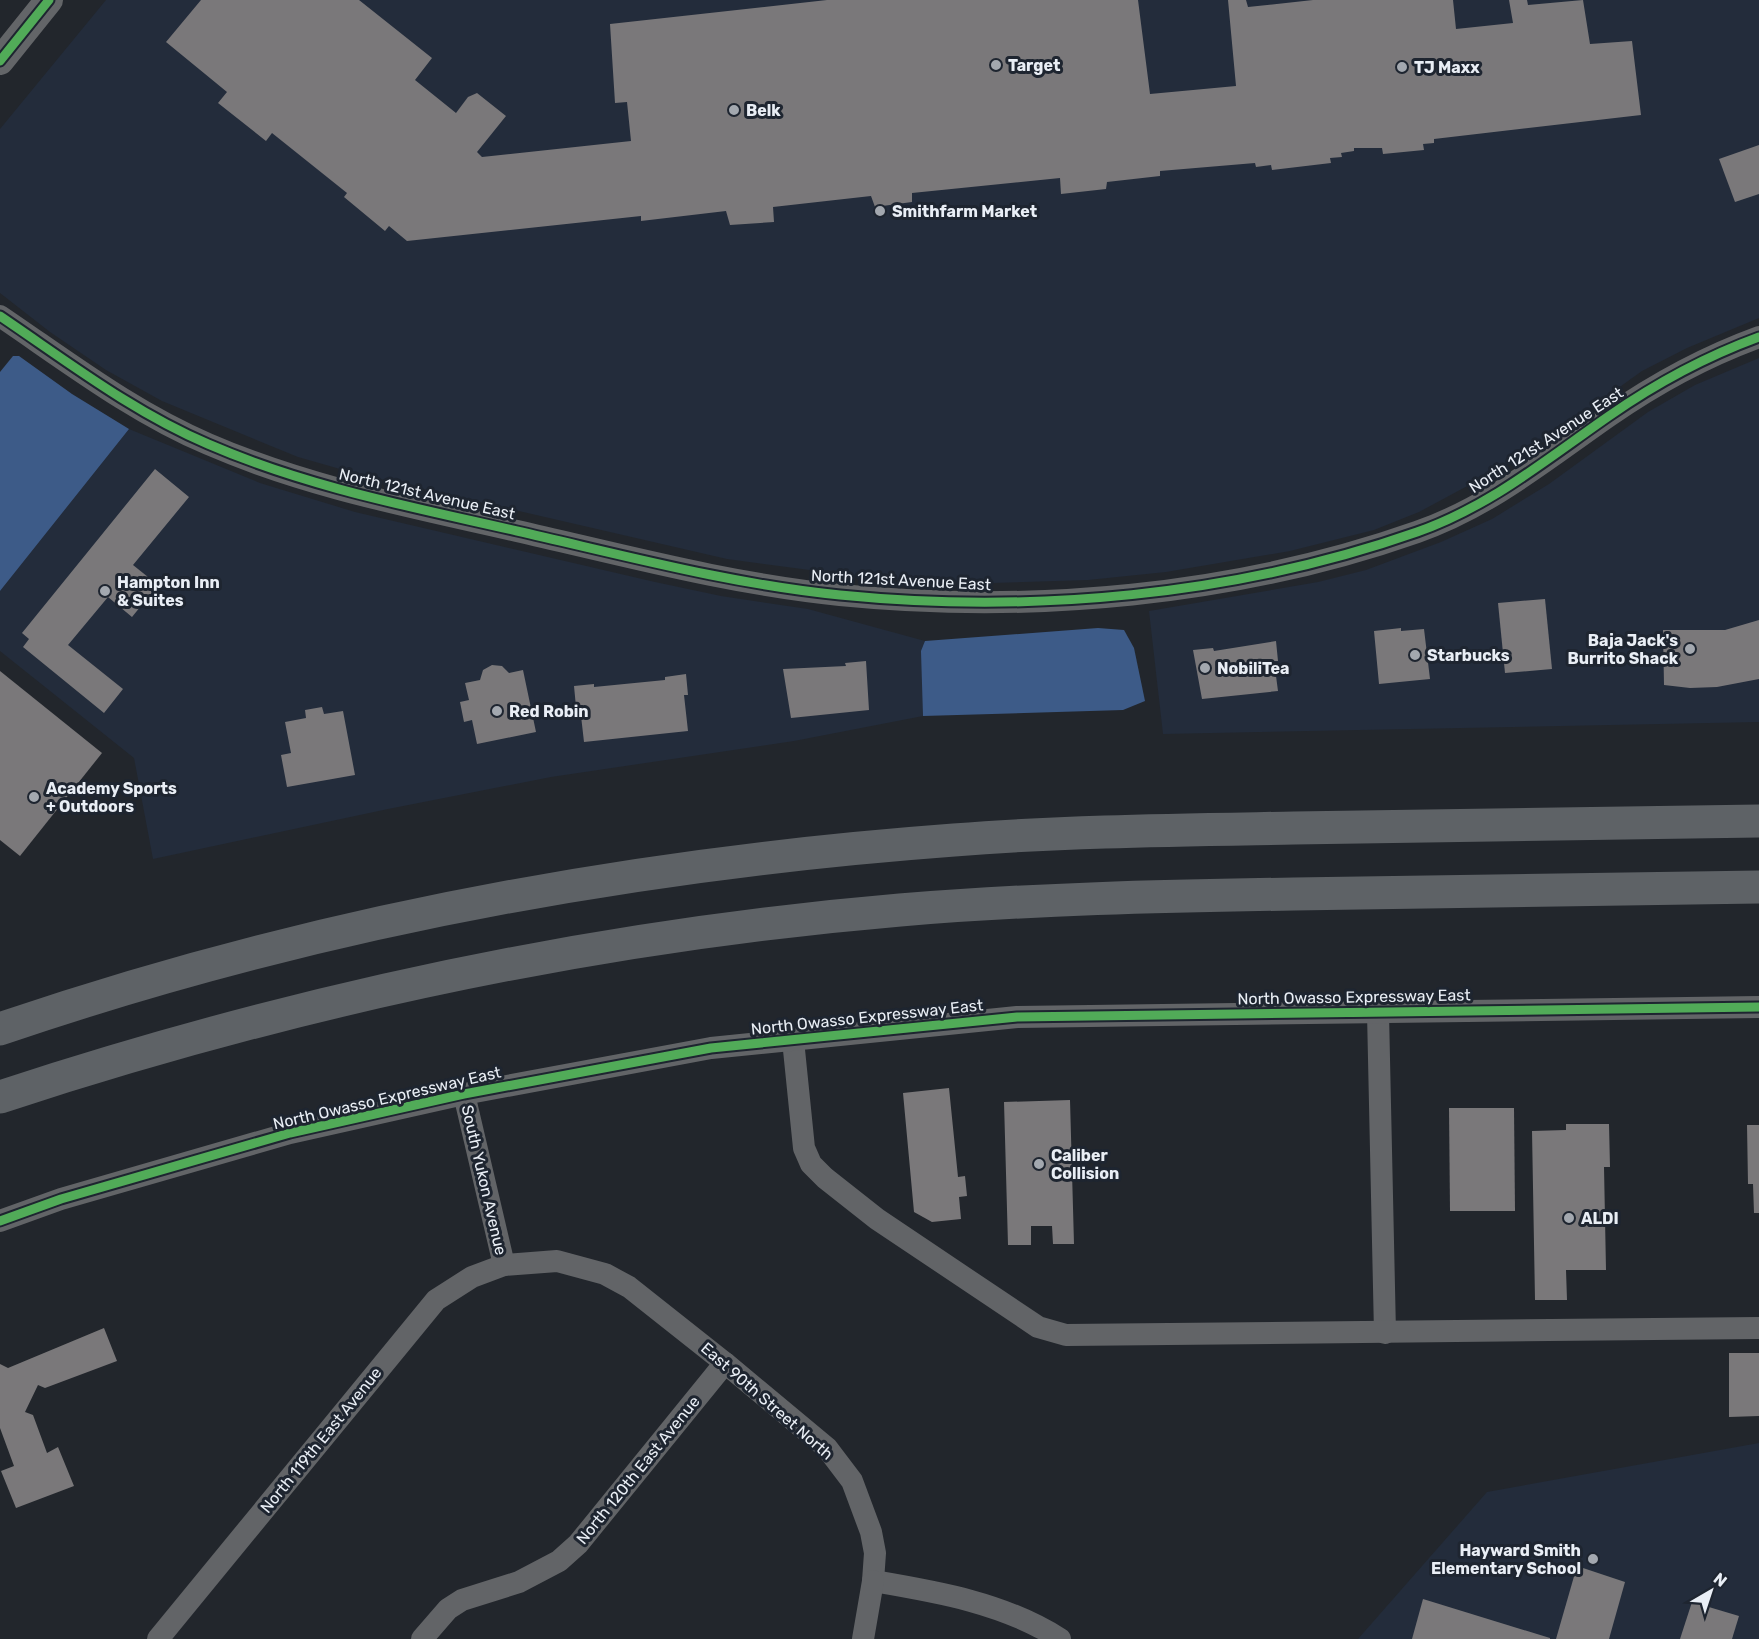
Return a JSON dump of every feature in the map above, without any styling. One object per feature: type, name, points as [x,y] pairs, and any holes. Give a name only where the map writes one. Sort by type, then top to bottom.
[{"type":"highway","points":[[0,1029],[79,1002],[192,969],[358,929],[571,886],[807,853],[956,839],[1095,831],[1759,822]]},
{"type":"highway","points":[[0,1097],[195,1038],[328,1004],[590,949],[742,927],[899,910],[1044,900],[1759,887]]},
{"type":"main road","points":[[0,61],[47,1]]},
{"type":"street","name":"North 121st Avenue East","points":[[0,316],[80,374],[205,443],[272,469],[336,489],[759,584],[840,595],[940,600],[1032,600],[1198,586],[1272,574],[1421,531],[1490,499],[1614,413],[1679,373],[1759,337]]},
{"type":"street","name":"North Owasso Expressway East","points":[[0,1221],[61,1199],[290,1133],[464,1094],[711,1048],[1017,1017],[1759,1007]]},
{"type":"street","points":[[1378,1012],[1385,1333]]},
{"type":"street","points":[[793,1040],[804,1149],[811,1164],[877,1219],[1038,1328],[1066,1335],[1759,1328]]},
{"type":"street","name":"South Yukon Avenue","points":[[464,1094],[504,1265]]},
{"type":"street","name":"East 90th Street North","points":[[504,1265],[557,1261],[605,1274],[629,1287],[725,1362],[827,1448],[852,1481],[871,1532],[875,1553],[873,1581],[863,1639]]},
{"type":"street","name":"North 119th East Avenue","points":[[158,1639],[436,1300],[472,1277],[504,1265]]},
{"type":"street","name":"North 120th East Avenue","points":[[422,1639],[448,1610],[462,1600],[519,1582],[559,1561],[578,1544],[725,1362]]},
{"type":"street","points":[[873,1581],[965,1598],[1027,1621],[1060,1639]]},
{"type":"shaded area","name":"Smithfarm Market","points":[[106,0],[1759,0],[1759,318],[1687,348],[1642,371],[1525,455],[1419,512],[1374,530],[1290,551],[1166,572],[1088,580],[990,583],[878,579],[727,559],[354,473],[298,457],[162,401],[106,370],[50,332],[0,293],[0,129]]},
{"type":"shaded area","points":[[1759,358],[1759,722],[1163,734],[1149,611],[1318,582],[1366,570],[1441,542],[1492,519],[1549,484],[1648,412],[1695,385]]},
{"type":"shaded area","points":[[129,429],[260,483],[355,512],[655,582],[721,596],[808,609],[925,641],[923,716],[794,741],[551,777],[153,859],[134,758],[0,651],[0,591]]},
{"type":"shaded area","name":"Hayward Smith Elementary School","points":[[1759,1443],[1759,1639],[1358,1639],[1487,1492]]},
{"type":"water","points":[[13,356],[19,356],[72,394],[129,429],[0,591],[0,372]]},
{"type":"water","points":[[1098,628],[1124,630],[1134,648],[1145,701],[1123,710],[923,716],[921,651],[925,641]]},
{"type":"building","points":[[201,0],[359,0],[432,58],[415,80],[456,113],[468,97],[477,93],[506,116],[477,152],[482,157],[631,141],[627,102],[615,103],[610,24],[827,0],[1138,0],[1150,94],[1236,86],[1228,0],[1246,0],[1248,7],[1313,0],[1453,0],[1456,29],[1513,23],[1509,0],[1527,0],[1528,5],[1583,0],[1590,44],[1632,41],[1641,115],[1434,139],[1434,143],[1423,144],[1424,150],[1383,154],[1382,148],[1354,148],[1354,151],[1341,153],[1342,157],[1330,158],[1331,163],[1272,170],[1271,165],[1256,167],[1255,163],[1160,171],[1160,176],[1107,182],[1106,189],[1061,194],[1060,178],[912,193],[912,202],[875,207],[871,196],[773,207],[774,222],[730,225],[726,211],[641,221],[641,216],[407,241],[389,226],[385,231],[344,197],[347,193],[272,133],[266,141],[218,103],[227,92],[166,42]]},
{"type":"building","points":[[1759,145],[1759,194],[1735,202],[1719,159]]},
{"type":"building","name":"Hampton Inn & Suites","points":[[155,469],[189,497],[133,565],[158,585],[132,617],[108,597],[68,645],[123,689],[104,713],[23,647],[29,639],[22,633]]},
{"type":"building","points":[[1545,599],[1552,669],[1505,673],[1498,603]]},
{"type":"building","points":[[1759,620],[1759,679],[1717,687],[1690,688],[1664,685],[1663,630],[1725,630]]},
{"type":"building","points":[[1401,628],[1401,631],[1424,629],[1430,679],[1379,684],[1374,631]]},
{"type":"building","points":[[1276,641],[1278,661],[1274,661],[1278,691],[1202,699],[1193,650],[1213,648],[1214,651]]},
{"type":"building","points":[[866,661],[869,710],[791,718],[783,669],[846,666],[845,663]]},
{"type":"building","name":"Red Robin","points":[[492,665],[502,666],[509,673],[523,670],[536,732],[477,744],[472,720],[464,722],[460,702],[469,700],[465,683],[480,680],[483,670]]},
{"type":"building","name":"Academy Sports + Outdoors","points":[[0,671],[102,753],[20,856],[0,840]]},
{"type":"building","points":[[686,674],[688,695],[684,695],[688,731],[584,742],[580,707],[576,707],[574,686],[594,684],[594,687],[665,680],[665,677]]},
{"type":"building","points":[[322,707],[324,714],[343,711],[355,775],[287,787],[281,755],[291,753],[285,722],[306,718],[305,710]]},
{"type":"building","points":[[949,1088],[958,1177],[965,1176],[967,1196],[959,1197],[961,1219],[932,1222],[914,1212],[903,1093]]},
{"type":"building","name":"Caliber Collision","points":[[1070,1100],[1074,1244],[1053,1244],[1052,1226],[1031,1226],[1031,1245],[1008,1245],[1004,1102]]},
{"type":"building","points":[[1449,1108],[1514,1108],[1515,1211],[1450,1211]]},
{"type":"building","name":"ALDI","points":[[1566,1124],[1609,1124],[1610,1167],[1604,1167],[1606,1270],[1566,1270],[1567,1300],[1535,1300],[1532,1131],[1566,1130]]},
{"type":"building","points":[[1747,1125],[1759,1125],[1759,1213],[1754,1213],[1753,1184],[1748,1184]]},
{"type":"building","points":[[104,1328],[117,1361],[45,1388],[38,1385],[25,1412],[33,1415],[47,1453],[58,1447],[74,1486],[16,1508],[1,1471],[14,1466],[0,1428],[0,1364],[8,1368]]},
{"type":"building","points":[[1729,1353],[1759,1353],[1759,1416],[1729,1417]]},
{"type":"building","points":[[1577,1566],[1625,1582],[1609,1639],[1556,1639]]},
{"type":"building","points":[[1423,1599],[1550,1638],[1550,1639],[1412,1639]]},
{"type":"building","points":[[1692,1602],[1739,1616],[1732,1639],[1680,1639]]},
{"type":"cycle path","points":[[0,61],[49,0]]},
{"type":"cycle path","points":[[0,316],[101,385],[153,417],[245,459],[322,484],[360,495],[637,559],[758,584],[840,595],[985,602],[1132,595],[1205,585],[1277,572],[1348,554],[1417,532],[1443,522],[1493,496],[1663,382],[1720,353],[1759,337]]},
{"type":"cycle path","points":[[0,1221],[61,1199],[290,1133],[464,1094],[711,1048],[1017,1017],[1759,1007]]},
{"type":"place","name":"Target","points":[[996,65]]},
{"type":"place","name":"TJ Maxx","points":[[1402,67]]},
{"type":"place","name":"Belk","points":[[734,110]]},
{"type":"place","name":"Smithfarm Market","points":[[880,211]]},
{"type":"place","name":"Hampton Inn & Suites","points":[[105,591]]},
{"type":"place","name":"Baja Jack's Burrito Shack","points":[[1690,649]]},
{"type":"place","name":"Starbucks","points":[[1415,655]]},
{"type":"place","name":"NobiliTea","points":[[1205,668]]},
{"type":"place","name":"Red Robin","points":[[497,711]]},
{"type":"place","name":"Academy Sports + Outdoors","points":[[34,797]]},
{"type":"place","name":"Caliber Collision","points":[[1039,1164]]},
{"type":"place","name":"ALDI","points":[[1569,1218]]},
{"type":"place","name":"Hayward Smith Elementary School","points":[[1593,1559]]}]
